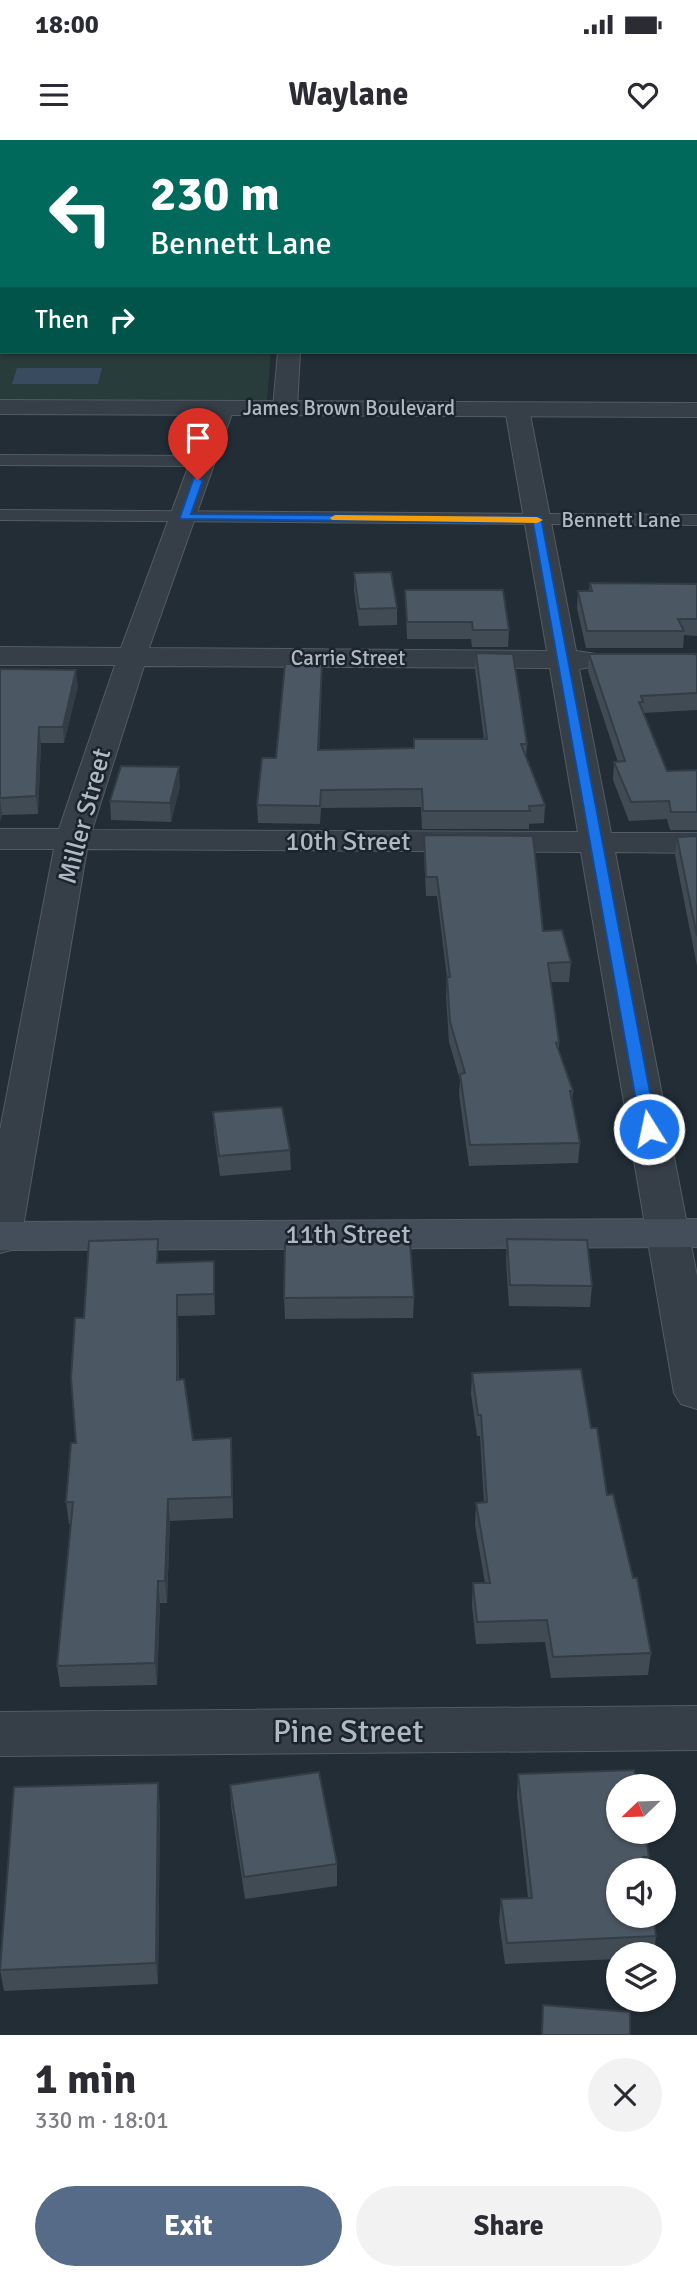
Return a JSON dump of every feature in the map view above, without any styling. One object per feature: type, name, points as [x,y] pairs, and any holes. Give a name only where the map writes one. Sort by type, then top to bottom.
[{"type":"main road","name":"11th Street","points":[[0,1237],[682,1233]]},
{"type":"street","points":[[285,408],[289,354]]},
{"type":"street","name":"James Brown Boulevard","points":[[0,407],[697,410]]},
{"type":"street","name":"Miller Street","points":[[0,1237],[72,840],[132,657],[185,517],[222,408]]},
{"type":"street","points":[[517,409],[597,843],[682,1233],[697,1393]]},
{"type":"street","name":"Carrie Street","points":[[0,656],[617,660]]},
{"type":"street","name":"10th Street","points":[[0,839],[697,843]]},
{"type":"street","name":"Pine Street","points":[[0,1734],[697,1728]]},
{"type":"lane","points":[[0,460],[204,461]]},
{"type":"lane","name":"Bennett Lane","points":[[0,515],[697,520]]},
{"type":"green space","points":[[0,354],[271,354],[267,400],[0,399]]},
{"type":"water","points":[[17,368],[102,368],[98,384],[12,384]]},
{"type":"building","points":[[391,572],[397,608],[359,609],[354,573]]},
{"type":"building","points":[[590,583],[697,584],[697,619],[678,619],[684,631],[587,631],[578,591],[592,591]]},
{"type":"building","points":[[405,590],[503,590],[509,630],[473,630],[472,622],[407,622]]},
{"type":"building","points":[[476,653],[513,654],[527,744],[521,744],[545,805],[529,806],[530,811],[423,811],[422,789],[321,790],[320,806],[257,805],[262,758],[276,758],[285,664],[322,664],[318,750],[414,748],[414,739],[487,739]]},
{"type":"building","points":[[589,654],[696,654],[697,693],[641,696],[643,702],[639,702],[667,771],[697,770],[697,812],[671,812],[669,801],[631,802],[614,762],[625,761]]},
{"type":"building","points":[[0,669],[76,670],[63,727],[39,727],[36,796],[0,798]]},
{"type":"building","points":[[121,766],[179,767],[170,803],[110,801]]},
{"type":"building","points":[[424,835],[533,836],[543,931],[562,930],[571,962],[548,963],[559,1042],[556,1043],[573,1091],[570,1091],[580,1143],[470,1145],[460,1074],[465,1073],[450,1022],[447,977],[450,977],[437,877],[426,877]]},
{"type":"building","points":[[697,836],[697,936],[677,837]]},
{"type":"building","points":[[282,1107],[290,1150],[219,1156],[213,1112]]},
{"type":"building","points":[[158,1239],[157,1263],[214,1261],[214,1294],[177,1295],[177,1380],[184,1379],[193,1440],[231,1438],[232,1497],[168,1499],[165,1581],[158,1581],[155,1663],[57,1666],[73,1502],[66,1502],[71,1443],[76,1443],[71,1378],[75,1318],[84,1318],[89,1241]]},
{"type":"building","points":[[507,1239],[587,1240],[592,1286],[510,1285]]},
{"type":"building","points":[[410,1242],[414,1297],[284,1298],[285,1243]]},
{"type":"building","points":[[581,1369],[591,1428],[597,1428],[607,1495],[613,1494],[633,1578],[637,1578],[651,1653],[553,1657],[547,1620],[477,1622],[473,1583],[490,1583],[476,1503],[487,1502],[481,1415],[478,1415],[472,1373]]},
{"type":"building","points":[[634,1770],[635,1774],[606,1774],[606,1844],[647,1844],[649,1857],[606,1858],[606,1928],[655,1928],[656,1936],[507,1943],[501,1899],[532,1898],[518,1774]]},
{"type":"building","points":[[319,1772],[337,1864],[244,1877],[230,1785]]},
{"type":"building","points":[[158,1783],[156,1963],[0,1970],[14,1787]]},
{"type":"building","points":[[543,2005],[630,2012],[630,2035],[542,2035]]},
{"type":"slow traffic","points":[[335,518],[537,520]]},
{"type":"route","points":[[198,480],[185,517],[537,520],[649,1129]]}]
